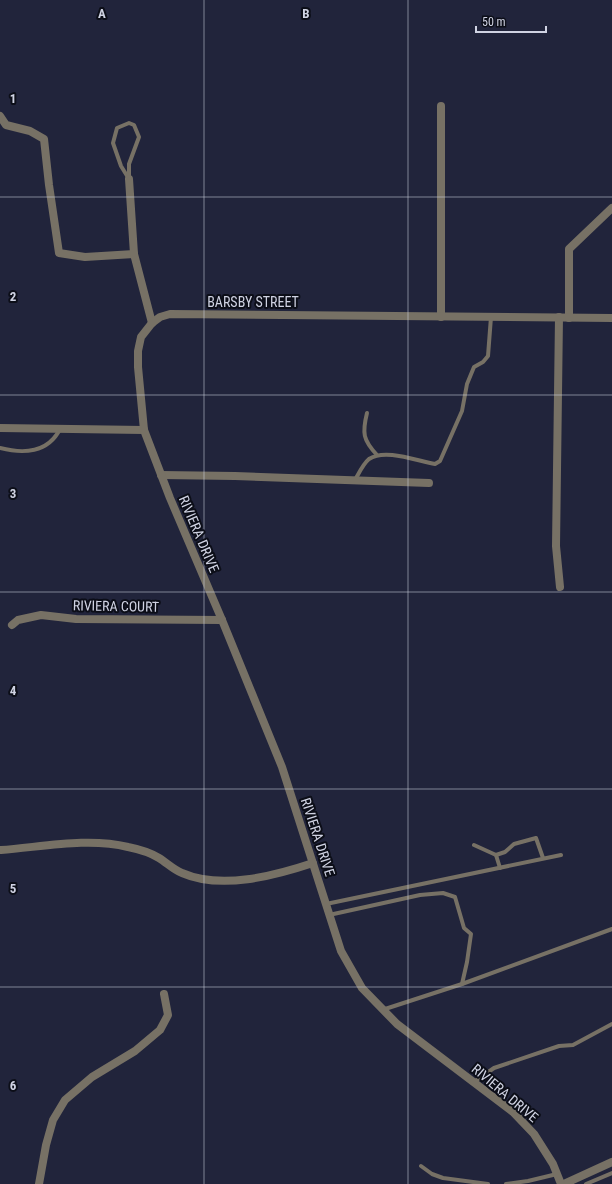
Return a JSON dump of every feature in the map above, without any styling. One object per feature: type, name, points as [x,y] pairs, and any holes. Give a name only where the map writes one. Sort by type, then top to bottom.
[{"type":"street","points":[[441,106],[441,317]]},
{"type":"street","points":[[0,116],[6,125],[30,131],[44,139],[59,253],[85,257],[134,254]]},
{"type":"street","points":[[0,428],[144,430],[138,367],[138,350],[142,337],[152,323],[134,254],[129,179]]},
{"type":"street","points":[[568,318],[568,249],[612,208]]},
{"type":"street","name":"BARSBY STREET","points":[[152,323],[160,317],[170,314],[612,318]]},
{"type":"street","points":[[558,317],[556,546],[560,587]]},
{"type":"street","name":"RIVIERA DRIVE","points":[[144,430],[161,475],[282,768],[341,951],[362,988],[382,1010],[397,1024],[513,1112],[534,1134],[552,1164],[561,1184]]},
{"type":"street","points":[[161,475],[429,482]]},
{"type":"street","name":"RIVIERA COURT","points":[[12,625],[18,620],[41,615],[76,619],[222,620]]},
{"type":"street","points":[[1,850],[93,842],[128,847],[158,857],[180,872],[196,878],[218,881],[279,874],[312,863]]},
{"type":"street","points":[[39,1184],[46,1145],[53,1120],[65,1100],[92,1076],[136,1051],[160,1030],[168,1015],[164,994]]},
{"type":"street","points":[[564,1184],[612,1162]]},
{"type":"lane","points":[[129,123],[134,125],[139,136],[129,164],[129,179],[121,166],[113,143],[117,128],[129,123]]},
{"type":"lane","points":[[354,480],[369,460],[377,455],[401,456],[435,464],[440,461],[462,411],[467,384],[474,367],[484,362],[488,356],[491,317]]},
{"type":"lane","points":[[366,414],[363,428],[365,439],[369,447],[377,455]]},
{"type":"lane","points":[[0,448],[24,452],[36,449],[50,442],[56,437],[60,429]]},
{"type":"lane","points":[[474,845],[496,855],[505,852],[514,844],[536,838],[543,858]]},
{"type":"lane","points":[[496,855],[500,868]]},
{"type":"lane","points":[[326,904],[561,855]]},
{"type":"lane","points":[[329,915],[420,895],[443,893],[455,898],[464,928],[470,934],[467,962],[462,984]]},
{"type":"lane","points":[[382,1010],[462,984],[612,929]]},
{"type":"lane","points":[[473,1083],[494,1068],[560,1046],[573,1045],[612,1024]]},
{"type":"lane","points":[[421,1166],[432,1174],[443,1178],[488,1184]]},
{"type":"lane","points":[[586,1184],[612,1173]]},
{"type":"lane","points":[[506,1184],[528,1181],[557,1174]]}]
